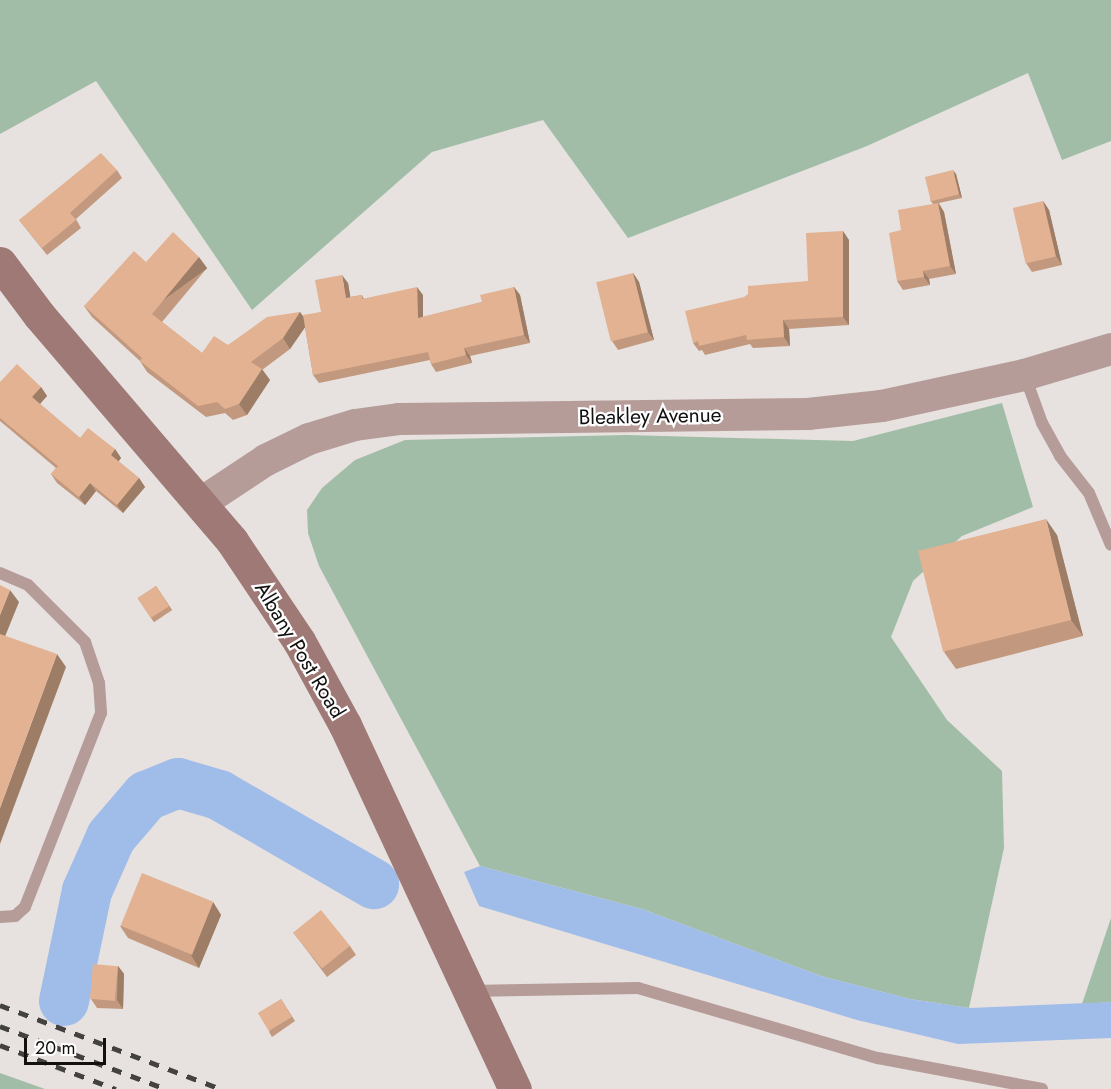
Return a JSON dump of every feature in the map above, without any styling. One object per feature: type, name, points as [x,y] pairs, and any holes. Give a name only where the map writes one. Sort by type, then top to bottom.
[{"type":"main road","name":"Albany Post Road","points":[[0,263],[39,315],[232,541],[311,662],[345,725],[515,1089]]},
{"type":"street","name":"Bleakley Avenue","points":[[201,503],[277,454],[309,439],[355,425],[399,419],[808,414],[882,406],[1024,375],[1111,349]]},
{"type":"lane","points":[[1024,375],[1042,423],[1060,456],[1089,493],[1111,545]]},
{"type":"lane","points":[[0,573],[28,585],[85,642],[99,683],[101,713],[25,908],[15,916],[0,917]]},
{"type":"lane","points":[[470,991],[638,988],[878,1058],[1042,1089]]},
{"type":"green space","points":[[0,0],[1111,0],[1111,141],[1062,160],[1028,73],[867,146],[628,238],[543,120],[432,152],[252,310],[96,81],[0,134]]},
{"type":"green space","points":[[1002,403],[1033,507],[962,536],[913,581],[891,637],[947,720],[1002,771],[1004,848],[969,1008],[910,999],[821,976],[642,909],[480,866],[319,566],[308,533],[307,510],[322,488],[355,460],[405,440],[626,435],[853,441]]},
{"type":"green space","points":[[1111,918],[1111,1002],[1082,1004]]},
{"type":"green space","points":[[0,1073],[45,1089],[0,1089]]},
{"type":"water","points":[[480,866],[642,909],[821,976],[910,999],[969,1008],[1111,1002],[1111,1038],[958,1044],[857,1020],[479,906],[464,872]]},
{"type":"building","points":[[101,153],[117,170],[70,213],[76,220],[42,248],[19,220]]},
{"type":"building","points":[[953,170],[959,194],[931,201],[925,177]]},
{"type":"building","points":[[1043,201],[1056,257],[1026,264],[1013,208]]},
{"type":"building","points":[[938,203],[950,266],[923,271],[924,277],[897,281],[889,233],[901,230],[898,210]]},
{"type":"building","points":[[843,231],[843,317],[783,320],[784,337],[747,340],[746,335],[699,346],[698,341],[693,343],[685,311],[744,297],[748,294],[748,286],[808,281],[806,233]]},
{"type":"building","points":[[173,232],[199,257],[152,314],[202,353],[214,336],[228,345],[267,317],[300,312],[283,338],[251,362],[262,369],[239,404],[225,409],[217,402],[198,406],[140,361],[142,358],[84,306],[134,251],[146,262]]},
{"type":"building","points":[[633,273],[648,332],[611,341],[596,282]]},
{"type":"building","points":[[342,275],[346,298],[362,295],[362,299],[417,287],[418,318],[482,302],[480,295],[514,287],[524,335],[464,348],[466,355],[431,364],[428,352],[313,375],[303,315],[321,312],[315,280]]},
{"type":"building","points":[[17,364],[41,387],[32,397],[80,438],[88,428],[115,449],[111,455],[139,478],[117,505],[90,483],[79,497],[51,474],[58,466],[0,418],[0,382]]},
{"type":"building","points":[[1046,519],[1071,620],[943,652],[918,551]]},
{"type":"building","points":[[0,585],[10,590],[0,615]]},
{"type":"building","points":[[156,586],[169,606],[151,618],[138,598]]},
{"type":"building","points":[[0,634],[57,654],[0,808]]},
{"type":"building","points":[[142,873],[213,902],[192,955],[121,926]]},
{"type":"building","points":[[321,910],[350,946],[322,968],[293,933]]},
{"type":"building","points":[[93,964],[118,966],[115,1001],[90,999]]},
{"type":"building","points":[[281,999],[292,1017],[269,1031],[258,1013]]},
{"type":"waterway","points":[[64,1001],[87,891],[111,837],[146,796],[178,783],[219,795],[374,884]]},
{"type":"railway","points":[[0,1005],[221,1089]]},
{"type":"railway","points":[[0,1026],[166,1089]]},
{"type":"railway","points":[[0,1045],[116,1089]]}]
